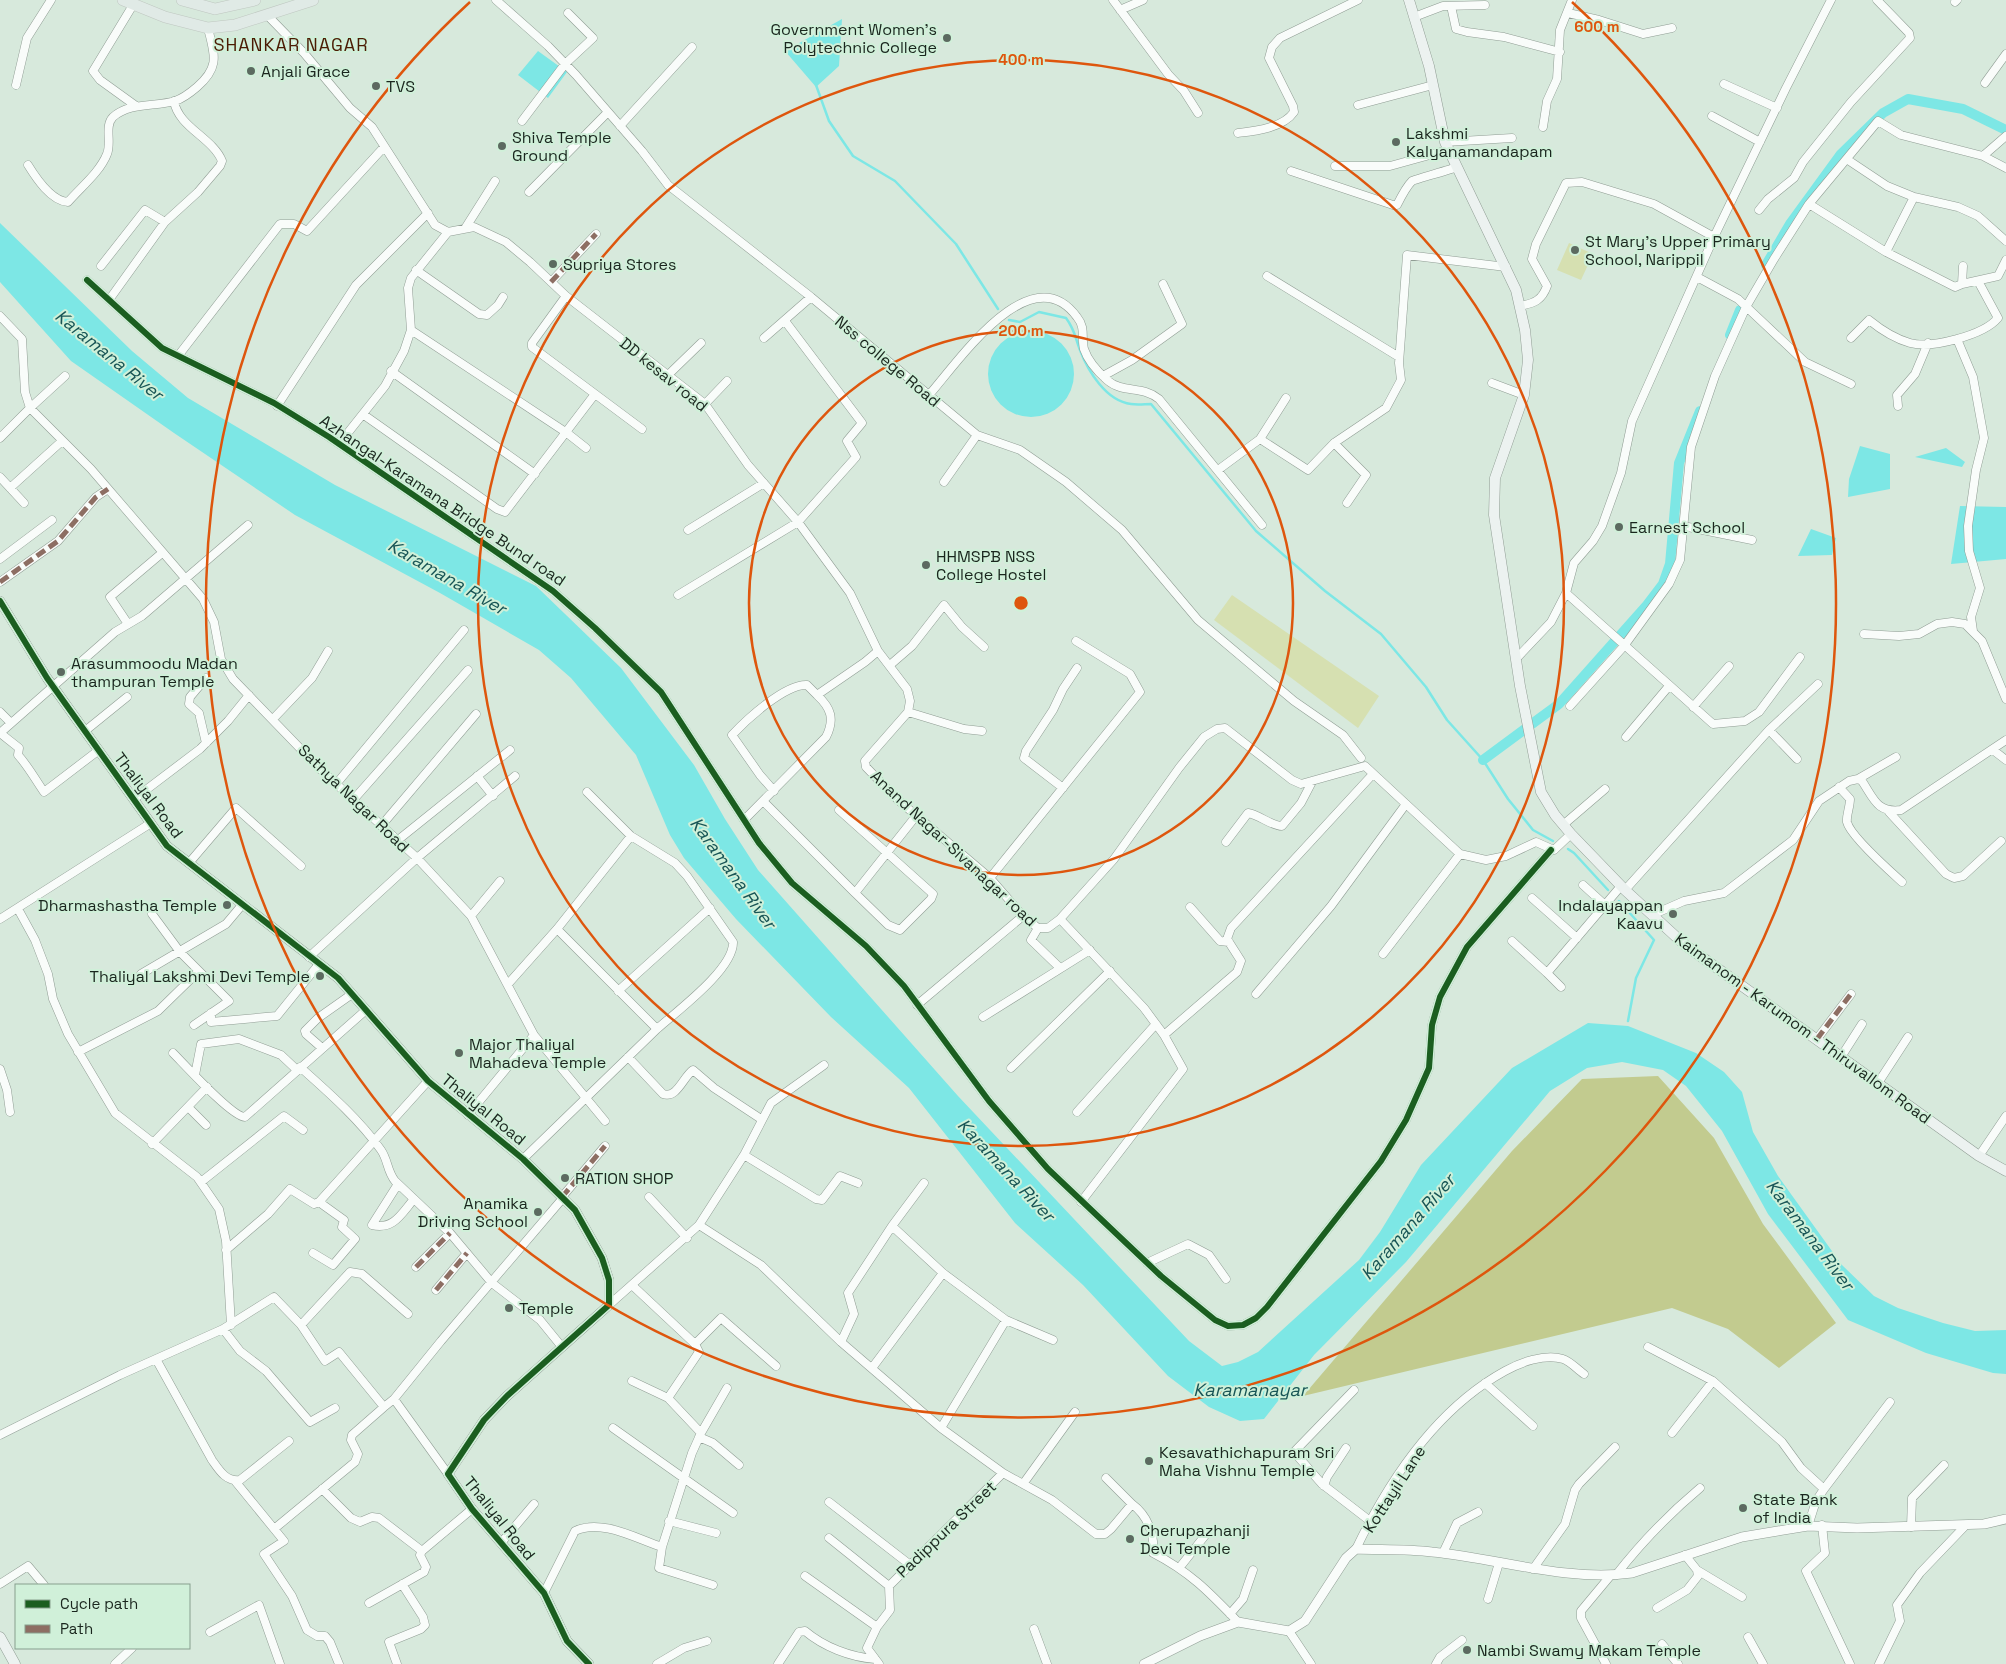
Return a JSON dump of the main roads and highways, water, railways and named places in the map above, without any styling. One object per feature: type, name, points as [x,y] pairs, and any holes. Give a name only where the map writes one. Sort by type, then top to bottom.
[{"type":"main road","points":[[190,1],[215,9],[254,0]]},
{"type":"main road","points":[[128,2],[208,28],[235,25],[314,0]]},
{"type":"main road","name":"Kaimanom - Karumom - Thiruvallom Road","points":[[1409,0],[1433,85],[1446,146],[1506,267],[1520,306],[1528,360],[1524,395],[1495,478],[1494,515],[1516,659],[1541,792],[1571,834],[1623,888],[1685,944],[1979,1156],[2006,1171]]},
{"type":"main road","points":[[0,1637],[15,1664]]},
{"type":"water","points":[[842,19],[839,66],[816,87],[785,51]]},
{"type":"water","points":[[538,51],[567,72],[548,98],[518,75]]},
{"type":"water","name":"Karamanayar","points":[[0,223],[132,351],[188,398],[335,485],[536,586],[621,668],[694,765],[725,819],[758,870],[958,1096],[1189,1341],[1222,1366],[1238,1362],[1258,1352],[1359,1260],[1380,1232],[1421,1165],[1512,1068],[1588,1023],[1628,1026],[1696,1053],[1724,1072],[1742,1092],[1753,1132],[1778,1176],[1842,1265],[1874,1296],[1898,1308],[1975,1331],[2006,1330],[2006,1374],[1993,1373],[1926,1353],[1848,1320],[1768,1214],[1722,1131],[1686,1086],[1663,1070],[1622,1062],[1587,1068],[1550,1091],[1406,1262],[1314,1355],[1264,1419],[1240,1421],[1209,1407],[1168,1376],[1083,1285],[1015,1223],[909,1088],[831,1017],[736,919],[684,858],[670,835],[636,755],[571,678],[539,650],[440,593],[295,515],[71,361],[0,282]]},
{"type":"water","points":[[1031,331],[1048,334],[1062,343],[1071,357],[1074,374],[1071,391],[1062,405],[1048,414],[1031,417],[1014,414],[1000,405],[991,391],[988,374],[991,357],[1000,343],[1014,334]]},
{"type":"water","points":[[1860,446],[1890,454],[1890,489],[1848,497],[1849,479]]},
{"type":"water","points":[[1946,448],[1965,462],[1962,467],[1915,457]]},
{"type":"water","points":[[1960,506],[2006,507],[2006,559],[1951,564]]},
{"type":"water","points":[[1811,529],[1836,538],[1832,555],[1798,556]]},
{"type":"waterway","points":[[816,85],[829,121],[853,156],[895,181],[956,244],[998,309]]},
{"type":"waterway","points":[[1766,265],[1790,224],[1841,154],[1883,113],[1908,99],[1963,109],[2006,130]]},
{"type":"waterway","points":[[1730,335],[1740,310]]},
{"type":"waterway","points":[[1009,320],[1020,322],[1039,312],[1066,318],[1088,367],[1099,384],[1122,402],[1151,404],[1256,531],[1325,591],[1381,634],[1426,687],[1447,720],[1483,760],[1508,799],[1533,830],[1553,841]]},
{"type":"waterway","points":[[1483,760],[1559,704],[1647,605],[1663,584],[1670,564],[1679,463],[1700,411]]},
{"type":"waterway","points":[[1568,849],[1574,853],[1608,890]]},
{"type":"waterway","points":[[1619,901],[1654,940],[1636,978],[1628,1021]]},
{"type":"place","name":"Government Women's Polytechnic College","points":[[947,38]]},
{"type":"place","name":"Anjali Grace","points":[[251,71]]},
{"type":"place","name":"TVS","points":[[376,86]]},
{"type":"place","name":"Lakshmi Kalyanamandapam","points":[[1396,142]]},
{"type":"place","name":"Shiva Temple Ground","points":[[502,146]]},
{"type":"place","name":"St Mary's Upper Primary School, Narippil","points":[[1575,250]]},
{"type":"place","name":"Supriya Stores","points":[[553,264]]},
{"type":"place","name":"Earnest School","points":[[1619,527]]},
{"type":"place","name":"HHMSPB NSS College Hostel","points":[[926,565]]},
{"type":"place","name":"Arasummoodu Madan thampuran Temple","points":[[61,672]]},
{"type":"place","name":"Dharmashastha Temple","points":[[227,905]]},
{"type":"place","name":"Indalayappan Kaavu","points":[[1673,914]]},
{"type":"place","name":"Thaliyal Lakshmi Devi Temple","points":[[320,976]]},
{"type":"place","name":"Major Thaliyal Mahadeva Temple","points":[[459,1053]]},
{"type":"place","name":"RATION SHOP","points":[[565,1178]]},
{"type":"place","name":"Anamika Driving School","points":[[538,1212]]},
{"type":"place","name":"Temple","points":[[509,1308]]},
{"type":"place","name":"Kesavathichapuram Sri Maha Vishnu Temple","points":[[1149,1461]]},
{"type":"place","name":"State Bank of India","points":[[1743,1508]]},
{"type":"place","name":"Cherupazhanji Devi Temple","points":[[1130,1539]]},
{"type":"place","name":"Nambi Swamy Makam Temple","points":[[1467,1650]]},
{"type":"district","name":"SHANKAR NAGAR","points":[[291,45]]},
{"type":"water label","name":"Karamana River","points":[[109,355]]},
{"type":"water label","name":"Karamana River","points":[[447,577]]},
{"type":"water label","name":"Karamana River","points":[[733,873]]},
{"type":"water label","name":"Karamana River","points":[[1006,1170]]},
{"type":"water label","name":"Karamana River","points":[[1408,1227]]},
{"type":"water label","name":"Karamana River","points":[[1810,1235]]}]
